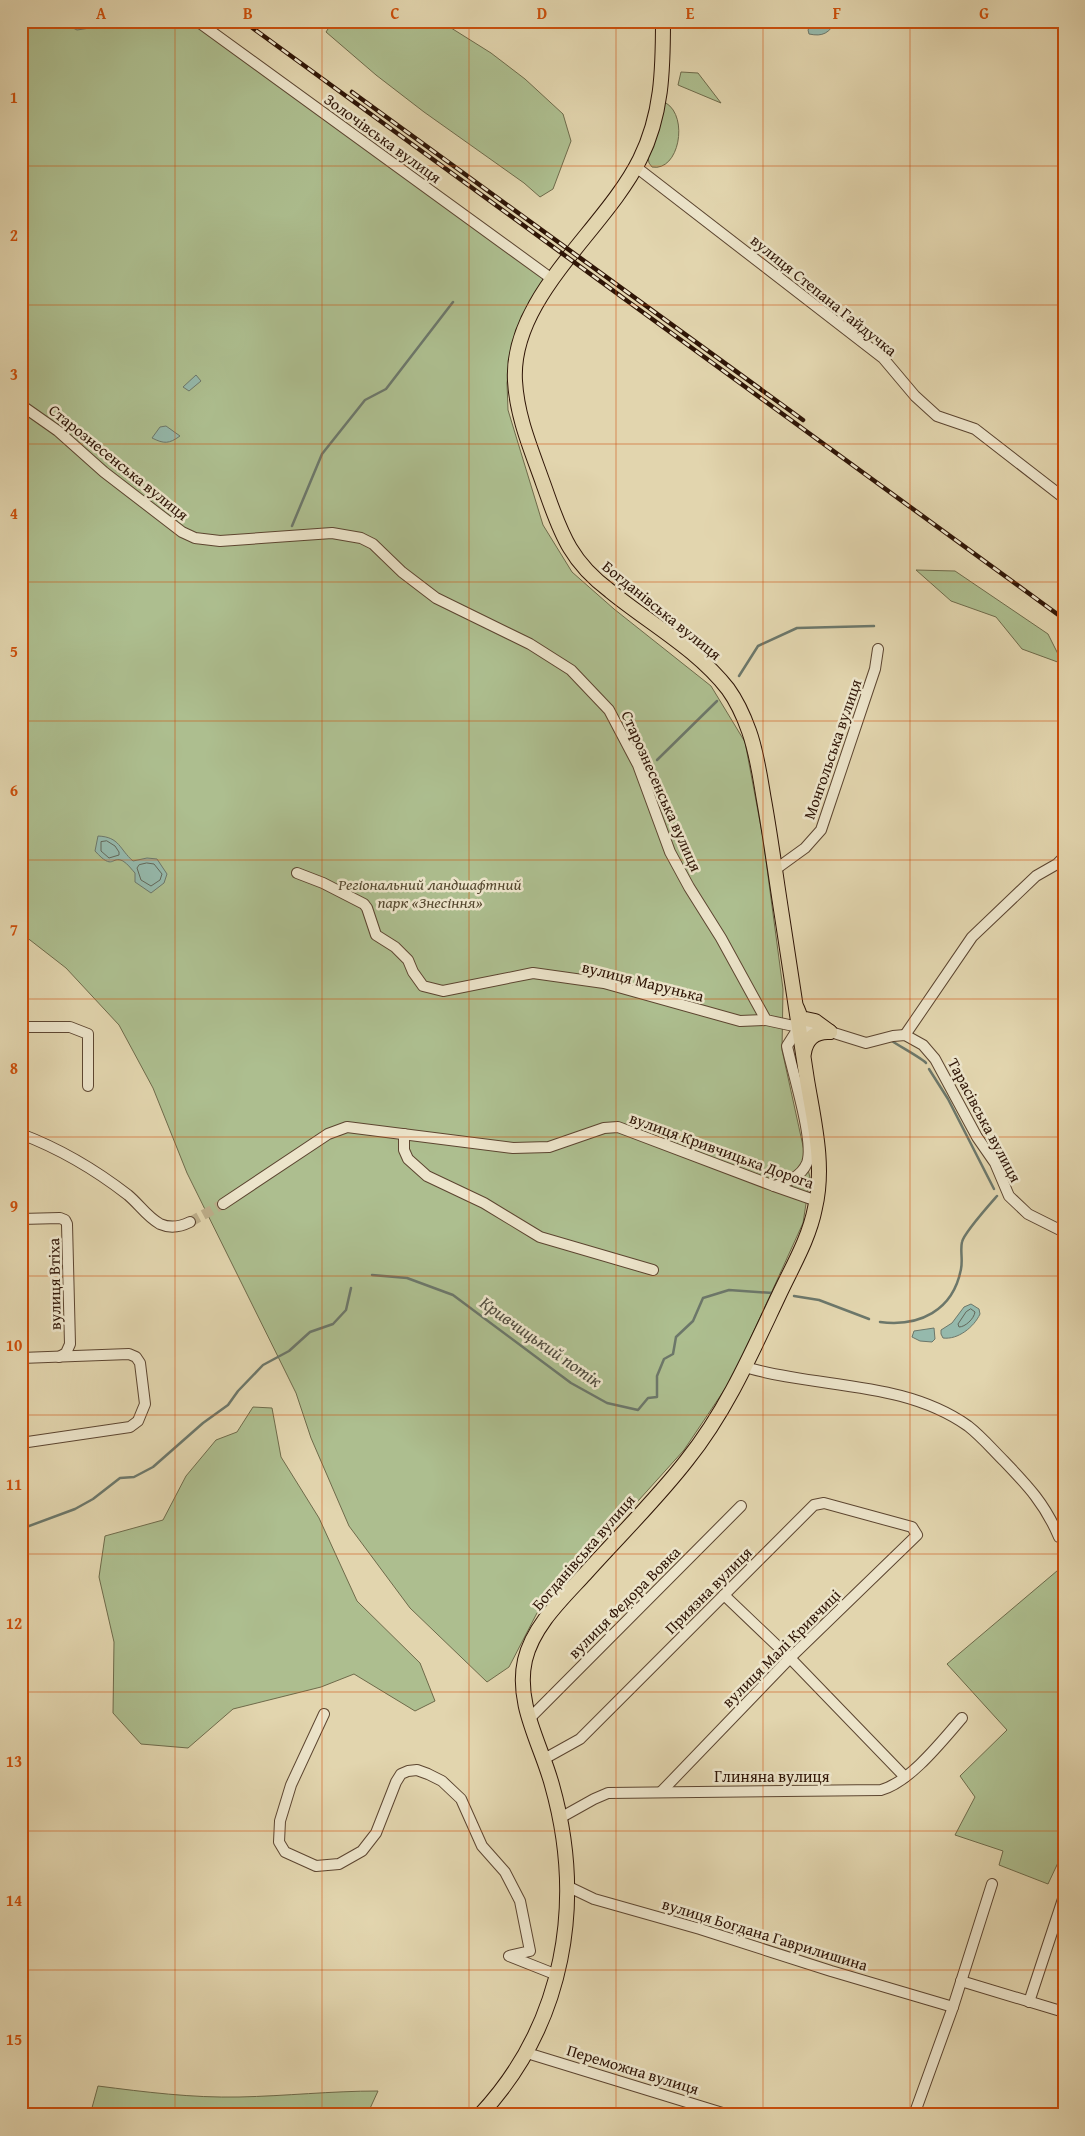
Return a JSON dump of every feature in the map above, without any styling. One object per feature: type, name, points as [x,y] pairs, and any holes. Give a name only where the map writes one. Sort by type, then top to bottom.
[{"type":"main road","name":"Богданівська вулиця","points":[[480,2115],[507,2083],[527,2053],[544,2015],[556,1975],[564,1938],[569,1887],[567,1858],[560,1818],[544,1759],[529,1720],[524,1700],[522,1680],[528,1650],[537,1632],[552,1610],[688,1459],[722,1410],[745,1367],[807,1236],[817,1201],[819,1152],[758,762],[748,727],[729,691],[697,657],[586,571],[571,550],[559,526],[520,421],[515,377],[518,347],[526,326],[552,279],[616,198],[636,167],[656,119],[662,82],[664,21]]},
{"type":"main road","points":[[796,1008],[801,1018],[815,1021],[830,1032]]},
{"type":"main road","points":[[803,1054],[805,1045],[810,1038],[822,1031],[830,1032]]},
{"type":"street","name":"Золочівська вулиця","points":[[197,21],[552,279]]},
{"type":"street","name":"вулиця Степана Гайдучка","points":[[636,167],[883,358],[915,396],[937,416],[974,429],[1064,498]]},
{"type":"street","name":"Старознесенська вулиця","points":[[21,405],[58,431],[122,486],[182,532],[195,538],[220,541],[332,534],[361,538],[373,544],[402,572],[436,598],[530,644],[571,670],[609,710],[638,765],[670,852],[689,887],[721,938],[766,1020]]},
{"type":"street","name":"Монгольська вулиця","points":[[776,870],[805,848],[821,830],[876,669],[878,649]]},
{"type":"street","points":[[766,1020],[799,1027],[818,1028],[866,1043],[893,1036],[906,1035],[972,937],[1036,876],[1064,858]]},
{"type":"street","name":"вулиця Марунька","points":[[297,873],[323,883],[364,904],[376,935],[395,947],[408,960],[413,972],[423,986],[442,991],[533,974],[548,975],[604,983],[740,1021],[766,1020]]},
{"type":"street","points":[[21,1027],[70,1027],[88,1034],[88,1086]]},
{"type":"street","points":[[774,1186],[790,1181],[806,1165],[808,1158],[808,1136],[787,1046],[799,1027]]},
{"type":"street","name":"Тарасівська вулиця","points":[[906,1035],[923,1045],[935,1059],[977,1137],[995,1163],[1009,1196],[1028,1214],[1064,1232]]},
{"type":"street","name":"вулиця Кривчицька Дорога","points":[[223,1204],[328,1134],[338,1129],[353,1128],[513,1148],[549,1146],[604,1128],[618,1127],[817,1201]]},
{"type":"street","points":[[21,1134],[54,1149],[99,1176],[128,1196],[152,1219],[160,1224],[176,1226],[190,1222]]},
{"type":"street","points":[[404,1134],[404,1150],[408,1158],[427,1176],[484,1203],[540,1237],[653,1270]]},
{"type":"street","name":"вулиця Втіха","points":[[21,1219],[60,1218],[65,1220],[67,1224],[70,1344],[66,1352],[59,1358]]},
{"type":"street","points":[[21,1358],[129,1354],[136,1357],[140,1363],[145,1404],[138,1421],[130,1427],[21,1444]]},
{"type":"street","points":[[745,1367],[770,1374],[863,1386],[913,1400],[950,1415],[979,1435],[1029,1487],[1040,1499],[1059,1537],[1064,1539]]},
{"type":"street","name":"Приязна вулиця","points":[[544,1759],[580,1739],[814,1505],[824,1503],[912,1527]]},
{"type":"street","name":"вулиця Федора Вовка","points":[[529,1720],[741,1506]]},
{"type":"street","name":"вулиця Малі Кривчиці","points":[[661,1792],[790,1658],[917,1535],[912,1527]]},
{"type":"street","points":[[724,1594],[790,1658],[905,1777]]},
{"type":"street","points":[[324,1714],[291,1785],[280,1821],[280,1842],[285,1852],[316,1866],[339,1864],[362,1851],[376,1833],[401,1774],[417,1770],[428,1774],[442,1782],[461,1799],[482,1846],[505,1872],[520,1901],[530,1951],[509,1956],[556,1975]]},
{"type":"street","name":"Глиняна вулиця","points":[[560,1818],[608,1793],[881,1790],[890,1788],[905,1777],[942,1742],[962,1718]]},
{"type":"street","points":[[914,2115],[953,2006],[992,1884]]},
{"type":"street","name":"вулиця Богдана Гаврилишина","points":[[569,1887],[594,1899],[700,1929],[831,1971],[953,2006]]},
{"type":"street","points":[[1029,2002],[1064,1896]]},
{"type":"street","points":[[961,1981],[1064,2012]]},
{"type":"street","name":"Переможна вулиця","points":[[527,2053],[729,2115]]},
{"type":"green space","name":"Регіональний ландшафтний парк «Знесіння»","points":[[21,21],[189,21],[541,273],[544,281],[510,363],[507,383],[508,410],[543,525],[572,572],[614,609],[711,686],[745,742],[763,838],[783,989],[782,1050],[810,1178],[803,1223],[733,1377],[684,1450],[537,1613],[509,1667],[487,1682],[410,1608],[349,1526],[311,1438],[296,1393],[187,1173],[153,1088],[119,1025],[66,968],[21,933]]},
{"type":"green space","points":[[337,21],[440,21],[491,53],[525,79],[563,114],[571,141],[553,189],[540,197],[524,183],[424,112],[376,75],[326,32]]},
{"type":"green space","points":[[681,72],[698,73],[721,103],[678,85]]},
{"type":"green space","points":[[666,103],[673,110],[677,120],[678,142],[669,161],[661,166],[652,167],[648,157],[663,105]]},
{"type":"green space","points":[[916,570],[955,571],[1048,634],[1063,664],[1022,649],[996,617],[951,601]]},
{"type":"green space","points":[[253,1407],[272,1408],[281,1457],[319,1518],[357,1601],[420,1663],[435,1701],[415,1711],[354,1674],[321,1687],[233,1709],[188,1748],[141,1744],[113,1713],[114,1642],[99,1577],[105,1536],[163,1520],[186,1476],[216,1440],[237,1432]]},
{"type":"green space","points":[[1064,1565],[1064,1850],[1048,1884],[999,1865],[1003,1851],[955,1835],[975,1797],[960,1776],[1007,1730],[947,1664]]},
{"type":"green space","points":[[98,2086],[204,2097],[378,2091],[367,2115],[90,2115]]},
{"type":"water","points":[[74,21],[95,21],[90,28],[77,30],[69,26]]},
{"type":"water","points":[[813,21],[836,21],[831,29],[818,35],[809,34],[808,30]]},
{"type":"water","points":[[196,375],[201,381],[189,391],[183,387]]},
{"type":"water","points":[[166,426],[180,436],[173,441],[166,442],[152,438],[160,427]]},
{"type":"water","points":[[98,836],[115,841],[133,861],[147,858],[157,859],[167,874],[164,883],[151,893],[135,882],[135,873],[125,862],[119,860],[106,861],[95,851]]},
{"type":"water","points":[[971,1304],[979,1309],[980,1314],[974,1324],[960,1335],[943,1338],[941,1330],[952,1323],[964,1307]]},
{"type":"water","points":[[934,1328],[935,1339],[932,1342],[920,1341],[912,1337],[914,1331]]},
{"type":"waterway","points":[[292,526],[322,454],[365,400],[386,389],[453,302]]},
{"type":"waterway","points":[[739,676],[758,646],[797,628],[874,626]]},
{"type":"waterway","points":[[657,760],[717,701]]},
{"type":"waterway","name":"Кривчицький потік","points":[[892,1041],[926,1063]]},
{"type":"waterway","name":"Кривчицький потік","points":[[929,1069],[948,1099],[994,1189]]},
{"type":"waterway","name":"Кривчицький потік","points":[[880,1322],[908,1322],[921,1319],[942,1306],[957,1284],[962,1266],[962,1242],[967,1232],[997,1196]]},
{"type":"waterway","name":"Кривчицький потік","points":[[372,1275],[407,1278],[453,1295],[571,1383],[607,1403],[638,1410],[648,1398],[657,1397],[657,1376],[664,1359],[673,1354],[676,1337],[693,1321],[703,1298],[729,1290],[773,1293]]},
{"type":"waterway","name":"Кривчицький потік","points":[[21,1529],[75,1509],[93,1499],[120,1478],[134,1477],[153,1467],[203,1423],[228,1405],[238,1391],[263,1365],[289,1351],[310,1332],[333,1324],[346,1310],[351,1288]]},
{"type":"waterway","name":"Кривчицький потік","points":[[794,1296],[819,1300],[869,1319]]},
{"type":"tunnel","points":[[190,1222],[223,1204]]},
{"type":"railway","points":[[243,21],[1064,619]]},
{"type":"railway","points":[[352,92],[803,420]]}]
